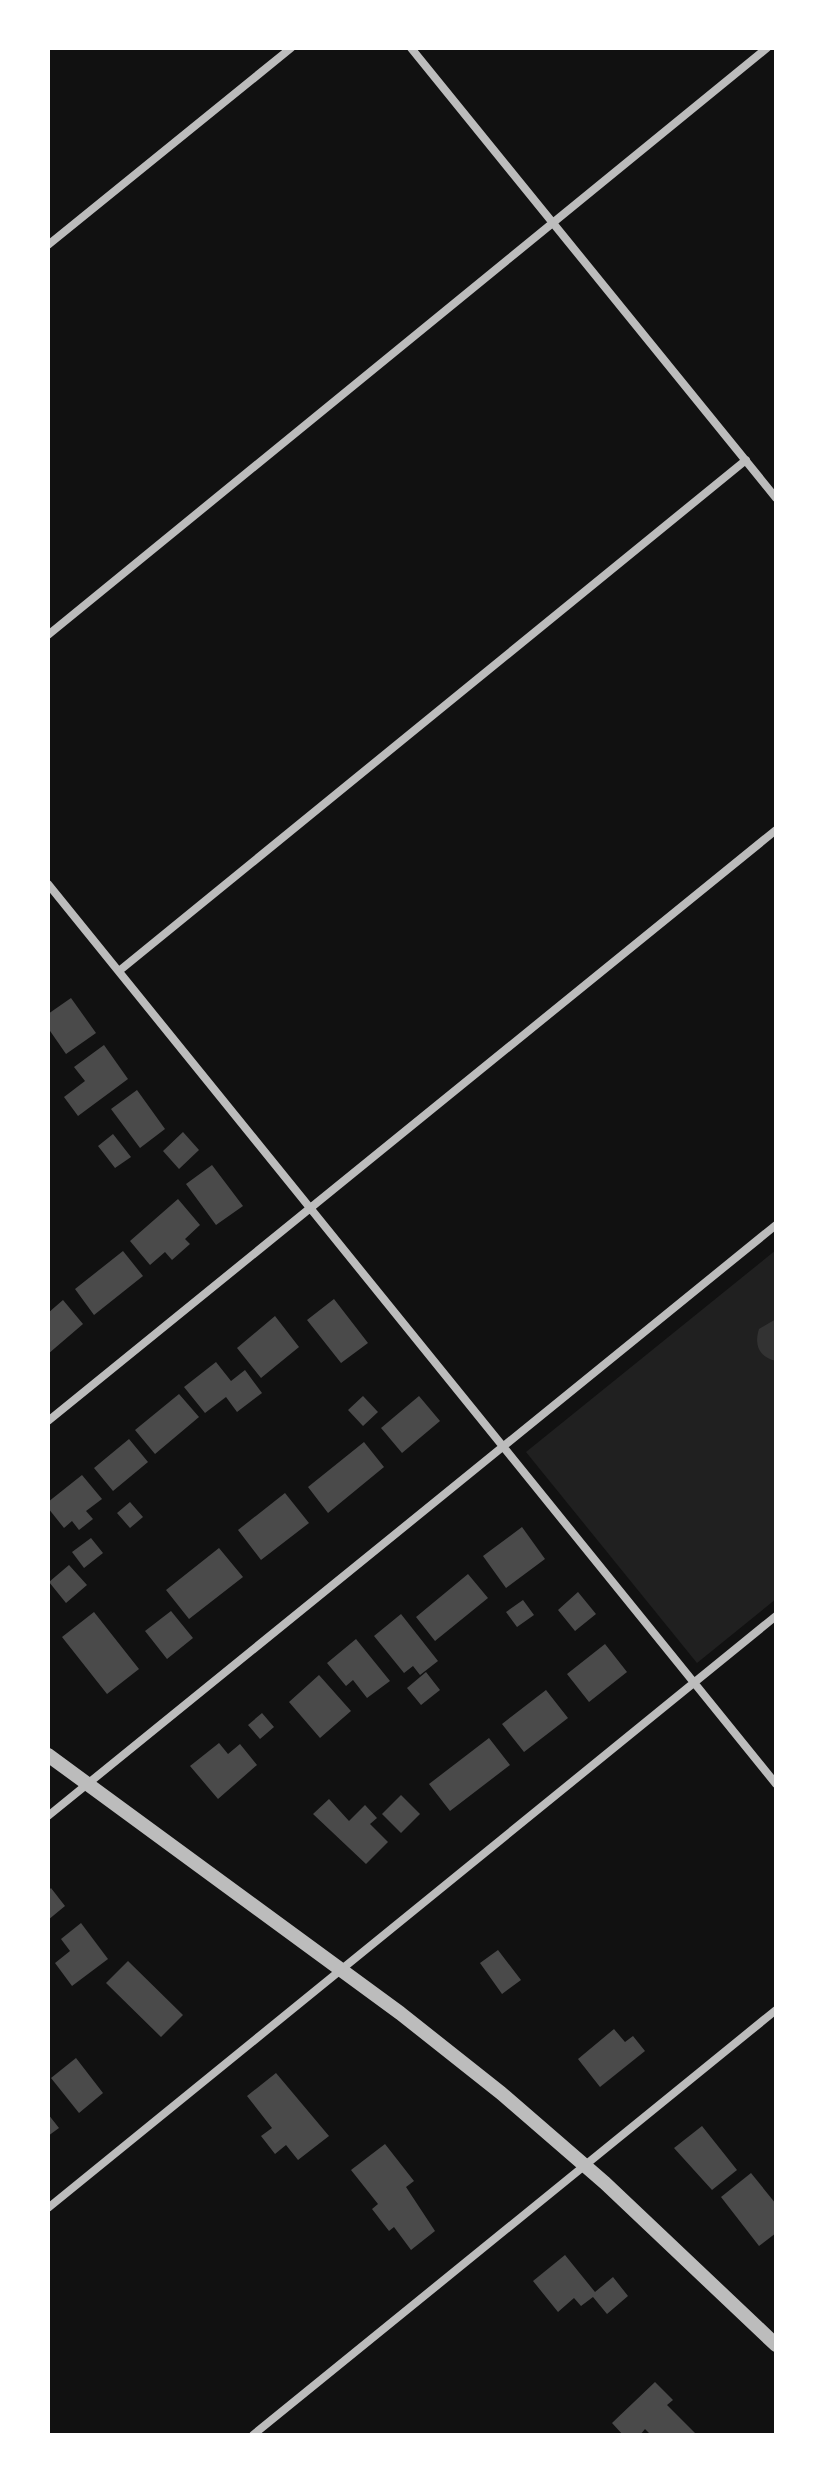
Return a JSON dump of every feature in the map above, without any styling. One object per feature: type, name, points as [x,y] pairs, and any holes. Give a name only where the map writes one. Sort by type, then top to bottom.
[{"type":"street","points":[[48,245],[291,48]]},
{"type":"street","points":[[411,48],[776,498]]},
{"type":"street","points":[[48,635],[767,48]]},
{"type":"street","points":[[119,971],[746,460]]},
{"type":"street","points":[[48,1421],[776,830]]},
{"type":"street","points":[[48,884],[776,1784]]},
{"type":"street","points":[[48,1816],[776,1225]]},
{"type":"street","points":[[48,2208],[776,1616]]},
{"type":"street","points":[[48,1755],[423,2030],[585,2165],[776,2345]]},
{"type":"street","points":[[253,2435],[776,2010]]},
{"type":"shaded area","points":[[776,1250],[776,1599],[697,1663],[526,1452]]},
{"type":"shaded area","points":[[776,1319],[776,1361],[759,1350],[757,1340],[759,1329]]},
{"type":"building","points":[[71,998],[96,1033],[66,1054],[48,1028],[48,1014]]},
{"type":"building","points":[[104,1045],[128,1079],[78,1116],[64,1097],[85,1081],[74,1067]]},
{"type":"building","points":[[137,1090],[165,1129],[140,1148],[111,1109]]},
{"type":"building","points":[[183,1132],[199,1150],[179,1169],[163,1151]]},
{"type":"building","points":[[113,1134],[131,1157],[115,1168],[98,1146]]},
{"type":"building","points":[[212,1165],[243,1206],[216,1225],[186,1184]]},
{"type":"building","points":[[178,1199],[200,1225],[185,1239],[190,1244],[172,1260],[165,1252],[150,1265],[130,1241]]},
{"type":"building","points":[[123,1251],[143,1276],[94,1315],[75,1289]]},
{"type":"building","points":[[334,1299],[368,1343],[341,1363],[307,1320]]},
{"type":"building","points":[[63,1300],[83,1324],[48,1354],[48,1313]]},
{"type":"building","points":[[275,1316],[299,1347],[261,1378],[237,1348]]},
{"type":"building","points":[[216,1362],[231,1381],[245,1370],[262,1393],[237,1412],[226,1397],[205,1413],[184,1387]]},
{"type":"building","points":[[179,1394],[199,1417],[155,1454],[135,1430]]},
{"type":"building","points":[[363,1396],[378,1412],[363,1426],[348,1410]]},
{"type":"building","points":[[419,1396],[440,1421],[402,1453],[381,1428]]},
{"type":"building","points":[[129,1439],[148,1462],[113,1491],[94,1468]]},
{"type":"building","points":[[364,1442],[384,1467],[328,1513],[308,1487]]},
{"type":"building","points":[[82,1475],[102,1499],[86,1511],[93,1519],[79,1530],[72,1521],[64,1528],[48,1508],[48,1502]]},
{"type":"building","points":[[285,1493],[309,1523],[261,1560],[238,1530]]},
{"type":"building","points":[[130,1502],[143,1517],[130,1528],[117,1513]]},
{"type":"building","points":[[522,1527],[545,1559],[506,1588],[483,1556]]},
{"type":"building","points":[[91,1538],[103,1553],[84,1568],[72,1552]]},
{"type":"building","points":[[219,1548],[243,1577],[189,1619],[166,1590]]},
{"type":"building","points":[[69,1565],[87,1585],[66,1603],[49,1582]]},
{"type":"building","points":[[468,1574],[488,1598],[435,1641],[416,1617]]},
{"type":"building","points":[[578,1592],[596,1614],[575,1631],[558,1610]]},
{"type":"building","points":[[523,1600],[534,1615],[517,1627],[506,1612]]},
{"type":"building","points":[[171,1611],[193,1638],[167,1659],[145,1631]]},
{"type":"building","points":[[94,1612],[139,1669],[107,1694],[62,1637]]},
{"type":"building","points":[[401,1614],[438,1661],[420,1675],[413,1666],[404,1673],[374,1636]]},
{"type":"building","points":[[356,1639],[390,1681],[367,1698],[353,1680],[346,1686],[327,1663]]},
{"type":"building","points":[[605,1644],[627,1672],[589,1702],[567,1674]]},
{"type":"building","points":[[426,1672],[440,1690],[421,1705],[407,1688]]},
{"type":"building","points":[[319,1675],[351,1711],[320,1738],[289,1702]]},
{"type":"building","points":[[546,1690],[568,1718],[524,1752],[502,1724]]},
{"type":"building","points":[[262,1713],[274,1727],[260,1739],[248,1725]]},
{"type":"building","points":[[489,1738],[510,1765],[450,1811],[429,1784]]},
{"type":"building","points":[[219,1743],[228,1754],[240,1744],[257,1765],[218,1799],[190,1766]]},
{"type":"building","points":[[401,1795],[420,1814],[401,1833],[382,1814]]},
{"type":"building","points":[[329,1799],[349,1821],[365,1805],[377,1818],[370,1824],[388,1842],[366,1864],[313,1814]]},
{"type":"building","points":[[51,1888],[65,1906],[48,1920],[48,1891]]},
{"type":"building","points":[[81,1923],[108,1959],[72,1986],[55,1963],[70,1951],[61,1939]]},
{"type":"building","points":[[498,1950],[521,1980],[502,1994],[480,1963]]},
{"type":"building","points":[[128,1961],[183,2015],[161,2037],[106,1983]]},
{"type":"building","points":[[614,2029],[625,2042],[633,2036],[645,2051],[600,2087],[578,2059]]},
{"type":"building","points":[[76,2058],[103,2093],[79,2113],[51,2078]]},
{"type":"building","points":[[276,2073],[329,2136],[298,2160],[286,2145],[275,2154],[261,2136],[272,2128],[247,2096]]},
{"type":"building","points":[[48,2114],[59,2128],[48,2136]]},
{"type":"building","points":[[702,2126],[737,2170],[712,2190],[674,2148]]},
{"type":"building","points":[[385,2144],[414,2181],[406,2187],[435,2231],[411,2250],[394,2227],[389,2231],[372,2209],[378,2204],[351,2170]]},
{"type":"building","points":[[751,2173],[776,2204],[776,2233],[759,2246],[721,2197]]},
{"type":"building","points":[[565,2255],[595,2292],[613,2277],[628,2296],[607,2314],[593,2297],[581,2306],[574,2298],[558,2312],[533,2281]]},
{"type":"building","points":[[655,2382],[673,2400],[667,2405],[697,2435],[651,2435],[645,2429],[640,2435],[623,2435],[612,2423]]}]
